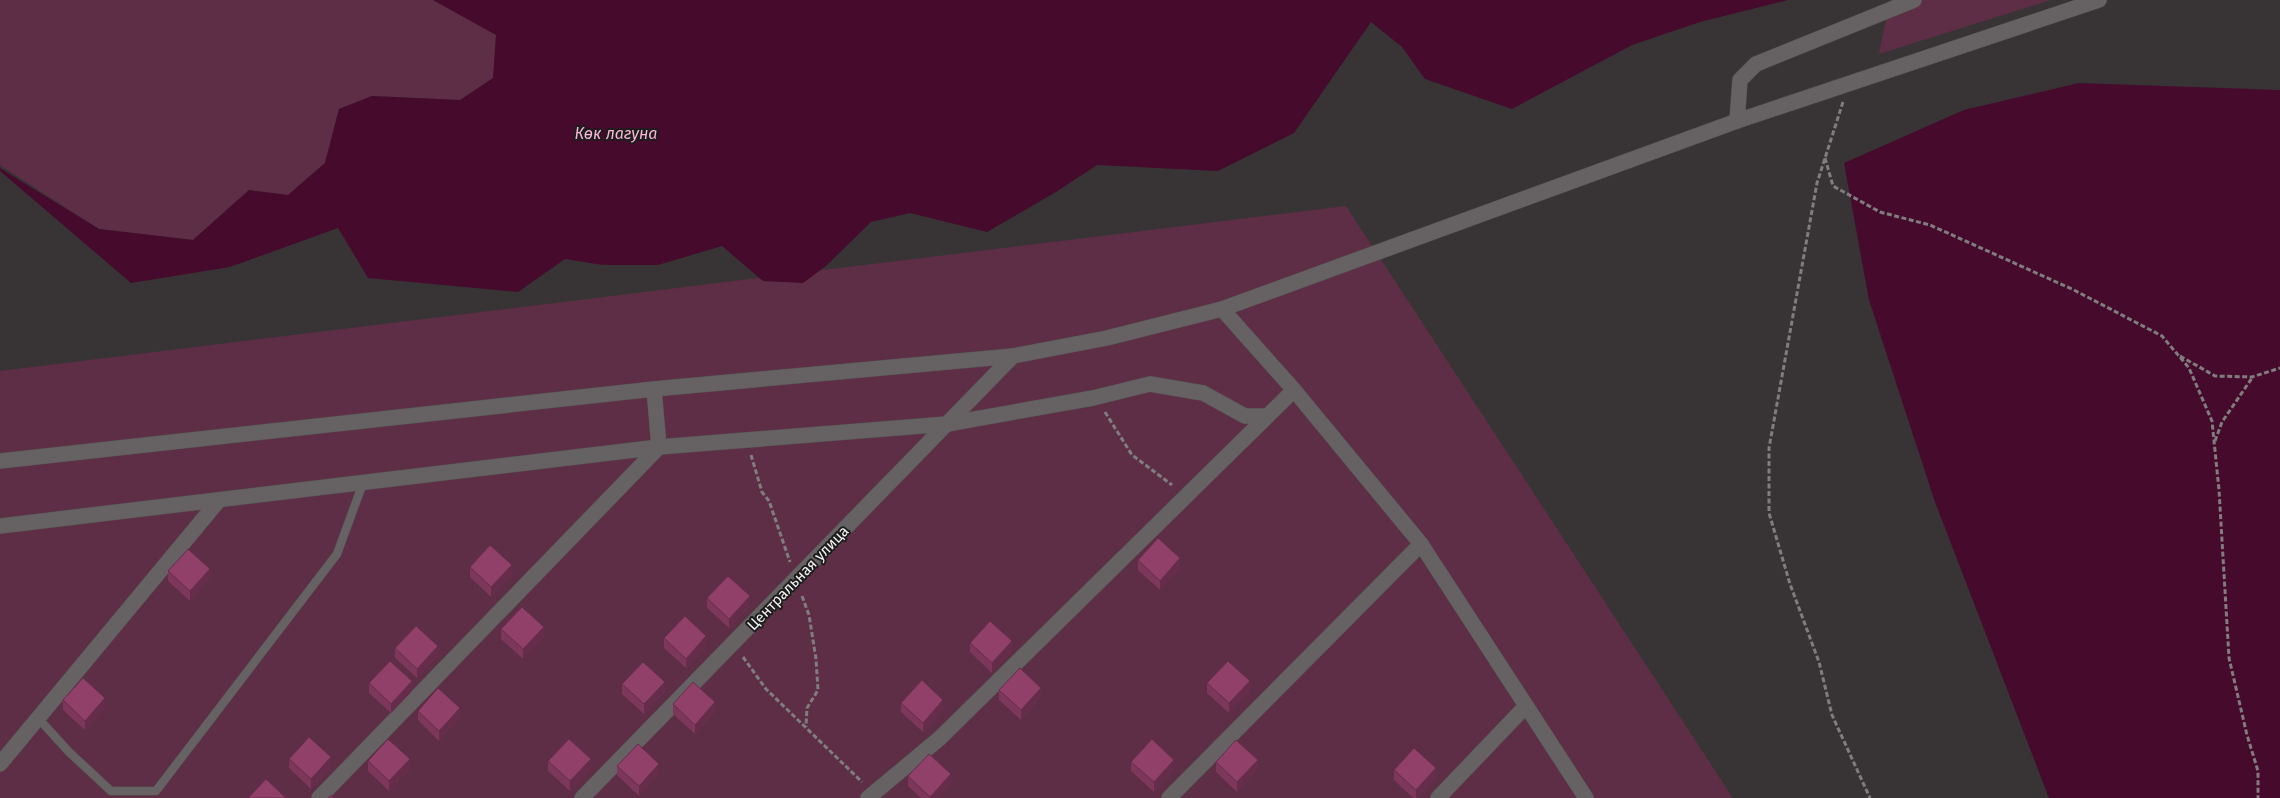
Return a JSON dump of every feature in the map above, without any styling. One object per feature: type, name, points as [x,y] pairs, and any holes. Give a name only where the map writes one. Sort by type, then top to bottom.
[{"type":"street","points":[[1737,121],[1740,80],[1756,64],[1914,0]]},
{"type":"street","points":[[0,461],[654,389],[1012,356],[1107,338],[1222,309],[1737,121],[2099,0]]},
{"type":"street","points":[[1222,309],[1294,390],[1421,544],[1586,798]]},
{"type":"street","name":"Центральная улица","points":[[582,798],[734,644],[1012,356]]},
{"type":"street","points":[[0,526],[659,448],[947,424],[1093,398],[1150,384],[1202,393],[1245,416],[1265,416]]},
{"type":"street","points":[[319,798],[659,448],[654,389]]},
{"type":"street","points":[[871,796],[940,738],[1265,416],[1294,390]]},
{"type":"street","points":[[0,764],[219,500]]},
{"type":"street","points":[[1169,798],[1421,544]]},
{"type":"street","points":[[1438,798],[1526,706]]},
{"type":"lane","points":[[38,718],[69,752],[111,791],[156,791],[337,554],[363,483]]},
{"type":"path","points":[[1849,84],[1817,183],[1769,448],[1770,513],[1790,584],[1819,662],[1832,715],[1870,798]]},
{"type":"path","points":[[1825,158],[1833,186],[1880,212],[1930,225],[2074,290],[2162,336],[2189,368],[2212,421],[2229,658],[2247,735],[2258,771],[2258,798]]},
{"type":"path","points":[[2177,354],[2215,376],[2252,377],[2280,368]]},
{"type":"path","points":[[2214,443],[2222,422],[2252,377]]},
{"type":"path","points":[[1093,398],[1109,417],[1132,455],[1185,495]]},
{"type":"path","points":[[734,644],[766,689],[871,796]]},
{"type":"shaded area","points":[[0,0],[433,0],[497,35],[493,78],[460,100],[372,96],[339,109],[325,163],[288,195],[249,190],[193,240],[99,229],[0,165]]},
{"type":"shaded area","points":[[1890,0],[2051,0],[1879,54]]},
{"type":"shaded area","points":[[1346,206],[1733,798],[0,798],[0,371]]},
{"type":"water","name":"Көк лагуна","points":[[433,0],[1788,0],[1700,22],[1632,45],[1512,109],[1425,79],[1402,47],[1371,22],[1294,133],[1218,171],[1097,165],[1056,192],[987,232],[910,213],[871,222],[826,266],[803,283],[763,281],[722,246],[658,265],[603,265],[565,259],[518,292],[368,278],[338,228],[230,267],[131,283],[0,171],[0,168],[99,229],[193,240],[249,190],[288,195],[325,163],[339,109],[372,96],[460,100],[493,78],[496,35]]},
{"type":"water","points":[[2079,83],[2280,90],[2280,798],[2049,798],[1935,502],[1869,300],[1844,163],[1964,110]]},
{"type":"building","points":[[1158,538],[1180,558],[1160,581],[1138,560]]},
{"type":"building","points":[[490,545],[512,565],[491,587],[470,567]]},
{"type":"building","points":[[188,549],[210,569],[190,591],[168,571]]},
{"type":"building","points":[[728,576],[750,596],[729,619],[707,598]]},
{"type":"building","points":[[522,607],[544,627],[523,649],[501,629]]},
{"type":"building","points":[[685,616],[706,636],[686,659],[664,638]]},
{"type":"building","points":[[990,621],[1012,641],[992,663],[970,643]]},
{"type":"building","points":[[416,626],[438,646],[417,669],[395,648]]},
{"type":"building","points":[[390,661],[412,681],[391,704],[369,683]]},
{"type":"building","points":[[1228,661],[1250,681],[1229,703],[1207,683]]},
{"type":"building","points":[[643,662],[665,682],[644,704],[622,684]]},
{"type":"building","points":[[1020,668],[1041,688],[1021,710],[999,690]]},
{"type":"building","points":[[83,678],[105,698],[85,721],[63,700]]},
{"type":"building","points":[[922,680],[943,700],[923,723],[901,703]]},
{"type":"building","points":[[693,682],[715,702],[695,725],[673,704]]},
{"type":"building","points":[[438,688],[460,708],[439,731],[418,711]]},
{"type":"building","points":[[309,737],[331,757],[311,779],[289,759]]},
{"type":"building","points":[[388,739],[410,759],[389,781],[368,761]]},
{"type":"building","points":[[569,739],[591,759],[570,781],[548,761]]},
{"type":"building","points":[[1152,739],[1174,760],[1154,782],[1131,762]]},
{"type":"building","points":[[1236,740],[1258,760],[1237,782],[1216,762]]},
{"type":"building","points":[[638,744],[659,764],[639,786],[617,766]]},
{"type":"building","points":[[1414,748],[1436,768],[1416,790],[1394,770]]},
{"type":"building","points":[[929,754],[951,774],[930,797],[908,776]]},
{"type":"building","points":[[266,779],[286,798],[248,798]]}]
